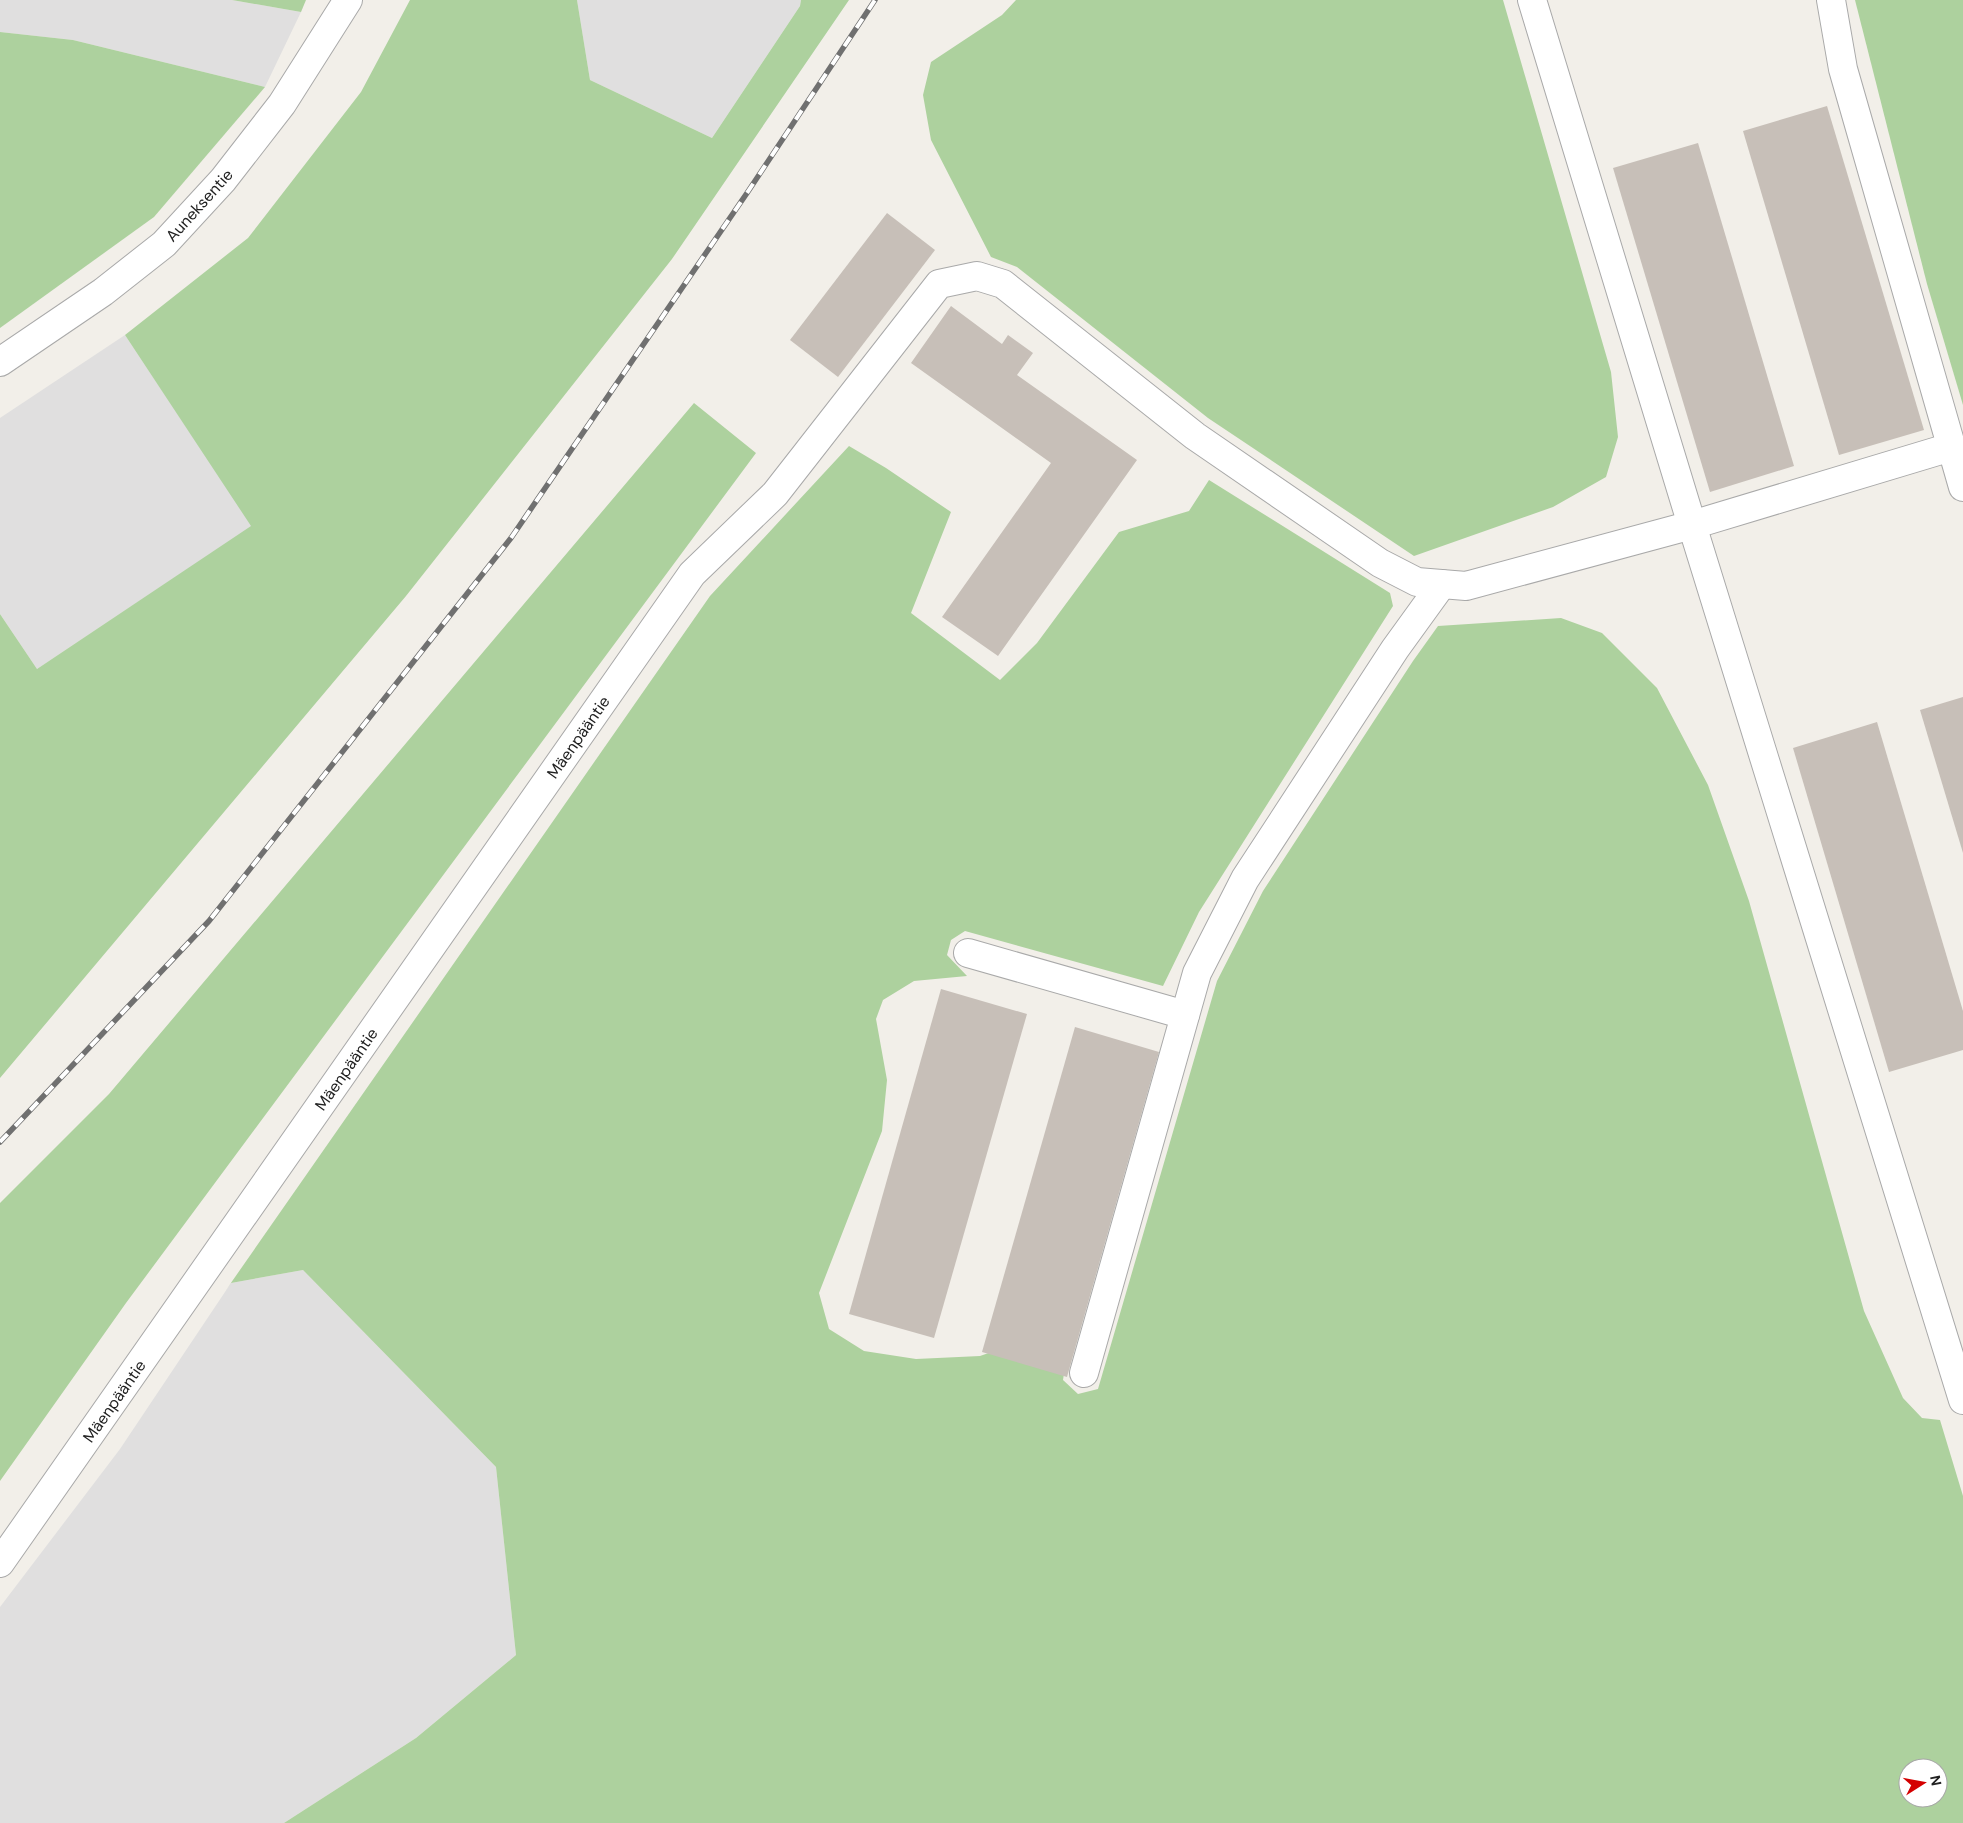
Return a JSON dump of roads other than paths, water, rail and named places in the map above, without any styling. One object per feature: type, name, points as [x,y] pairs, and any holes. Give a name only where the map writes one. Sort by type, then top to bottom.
[{"type":"street","name":"Auneksentie","points":[[0,362],[103,292],[164,244],[223,180],[282,104],[348,0]]},
{"type":"street","points":[[1532,0],[1692,525],[1963,1400]]},
{"type":"street","points":[[1831,0],[1843,69],[1963,488]]},
{"type":"street","name":"Mäenpääntie","points":[[0,1563],[692,574],[775,494],[939,284],[977,276],[1004,284],[1195,436],[1380,563],[1417,582],[1466,586],[1692,525],[1951,447]]},
{"type":"street","points":[[1084,1373],[1197,973],[1244,880],[1395,649],[1442,584]]},
{"type":"street","points":[[968,953],[1185,1015]]},
{"type":"railway","points":[[0,1142],[209,921],[511,538],[747,193],[875,0]]}]
